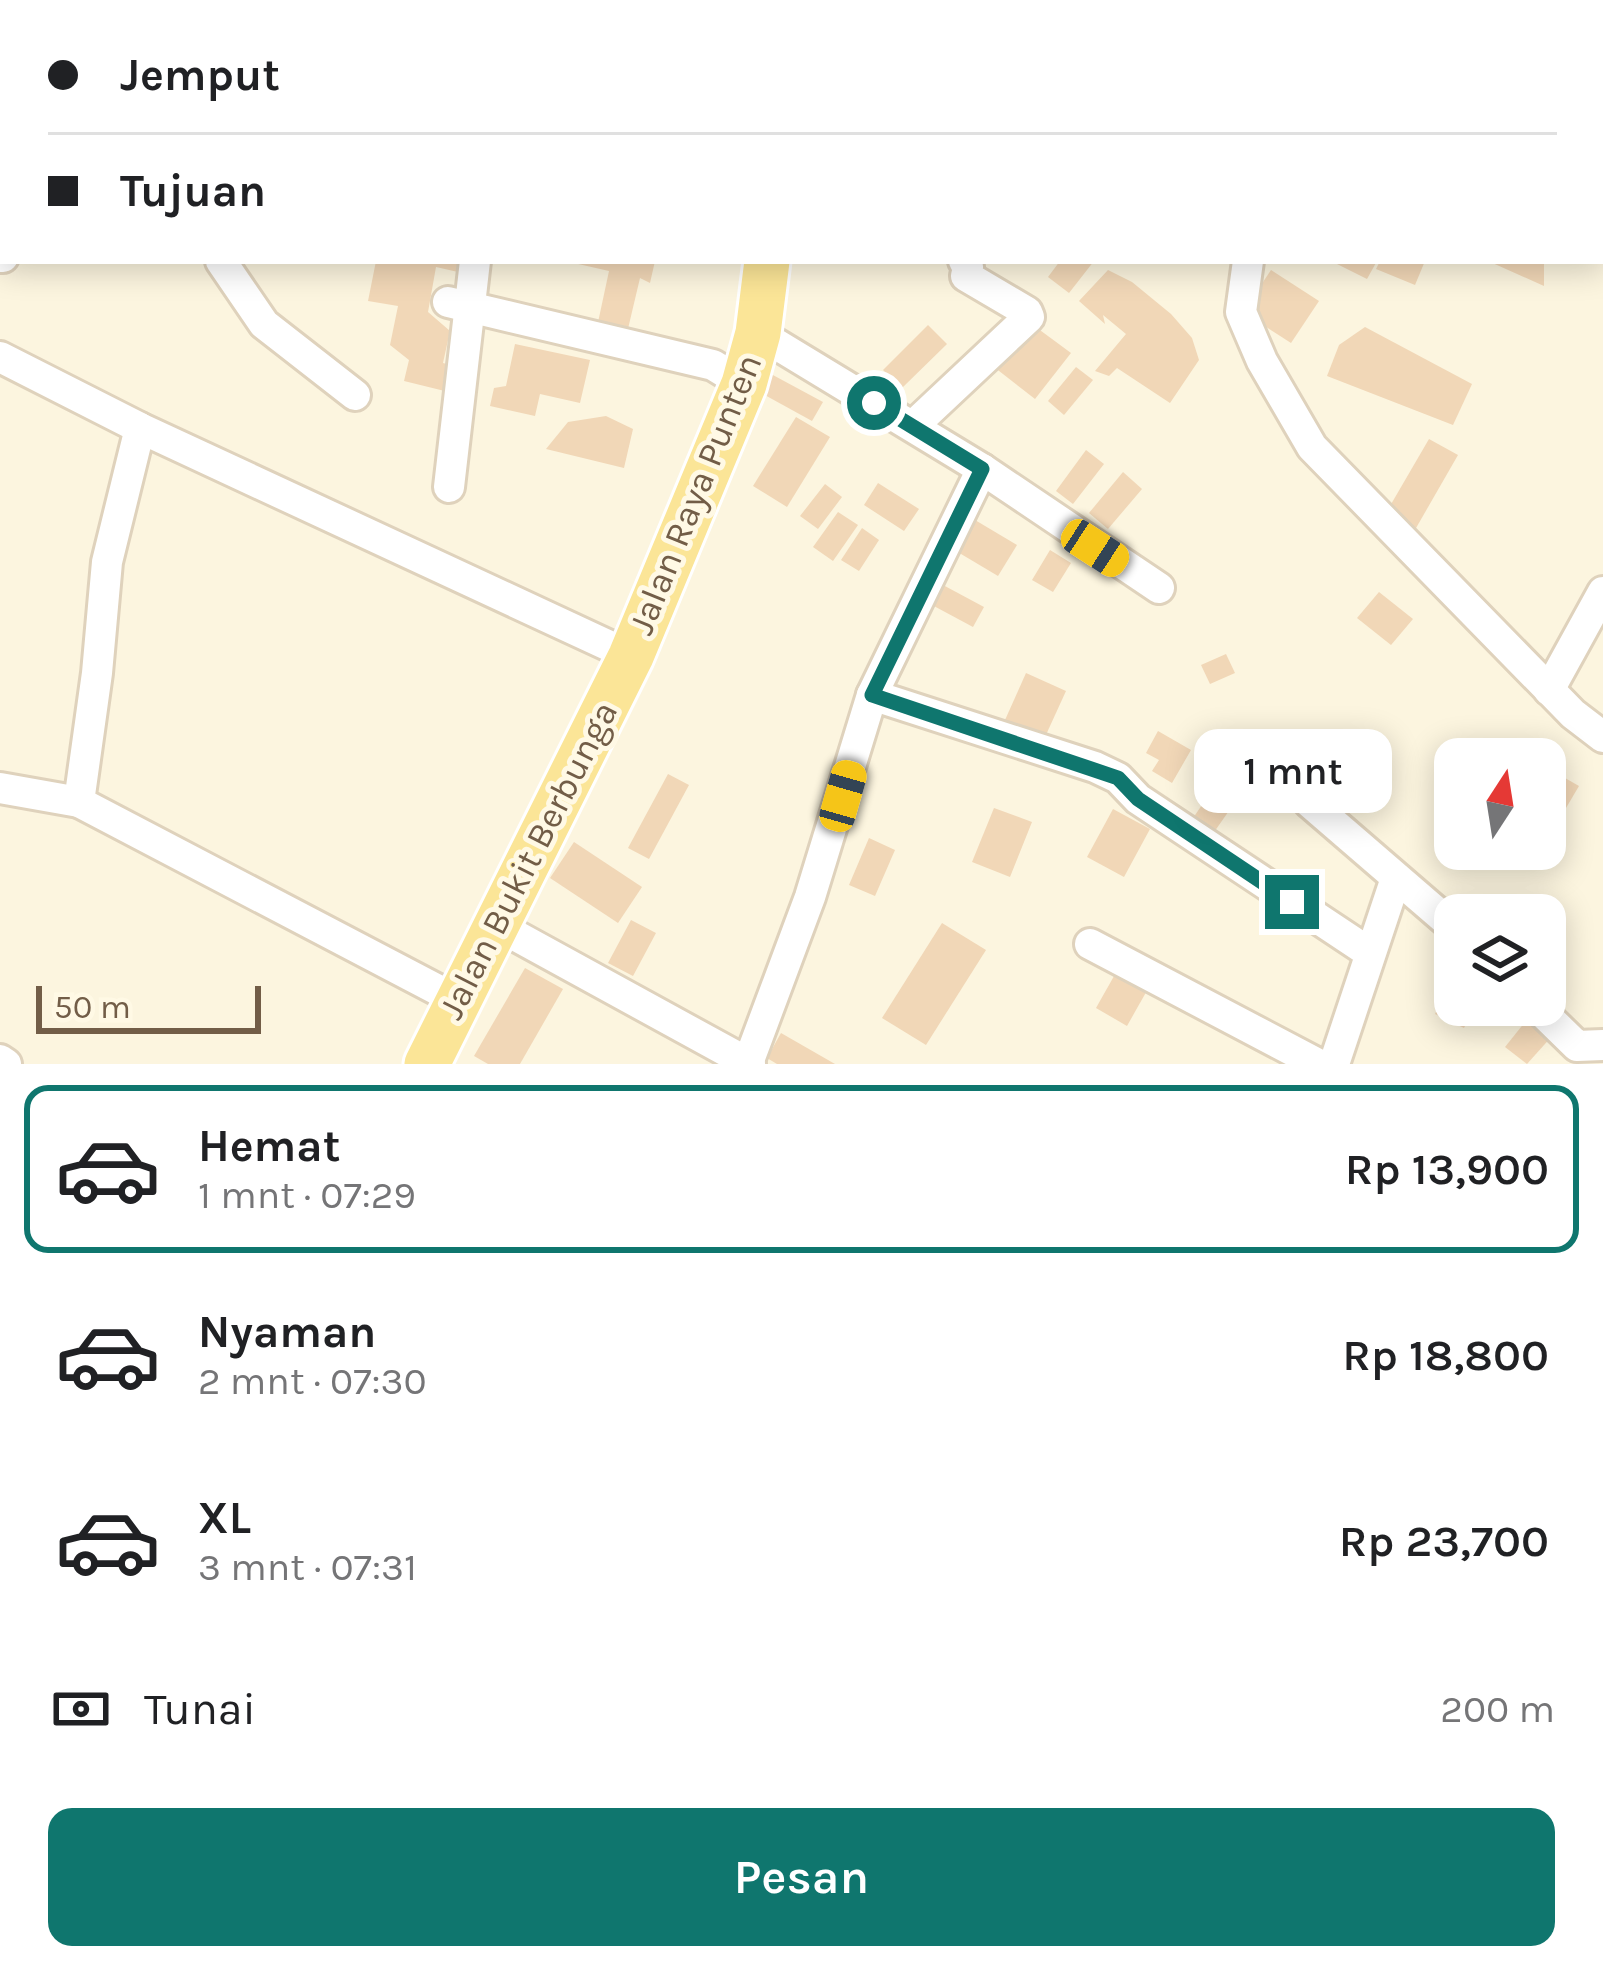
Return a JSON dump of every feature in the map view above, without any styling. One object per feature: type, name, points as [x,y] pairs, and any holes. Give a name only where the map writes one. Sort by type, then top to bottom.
[{"type":"main road","name":"Jalan Raya Punten","points":[[631,656],[713,370],[758,333],[768,264]]},
{"type":"main road","name":"Jalan Bukit Berbunga","points":[[427,1064],[631,656]]},
{"type":"street","points":[[223,264],[264,323],[355,395]]},
{"type":"street","points":[[449,487],[459,305],[475,264]]},
{"type":"street","points":[[913,426],[1029,317],[966,276],[964,264]]},
{"type":"street","points":[[1248,264],[1241,312],[1262,361],[1312,447],[1550,690],[1603,737]]},
{"type":"street","points":[[459,305],[713,370]]},
{"type":"street","points":[[758,333],[982,469],[1159,588]]},
{"type":"street","points":[[0,356],[140,428],[631,656]]},
{"type":"street","points":[[79,802],[107,562],[140,428]]},
{"type":"street","points":[[498,926],[749,1064],[810,898],[872,695],[982,469]]},
{"type":"street","points":[[1550,690],[1603,592]]},
{"type":"street","points":[[872,695],[1118,778],[1138,799],[1370,952]]},
{"type":"street","points":[[0,788],[79,802],[458,1000]]},
{"type":"street","points":[[1309,802],[1434,910]]},
{"type":"street","points":[[1334,1064],[1396,878]]},
{"type":"street","points":[[1090,944],[1318,1064]]},
{"type":"street","points":[[1556,1026],[1582,1052]]},
{"type":"building","points":[[375,264],[459,264],[458,272],[436,267],[428,312],[450,331],[443,363],[472,370],[465,396],[404,381],[409,360],[390,345],[398,306],[368,301]]},
{"type":"building","points":[[578,264],[654,264],[650,283],[640,278],[627,333],[597,327],[609,271]]},
{"type":"building","points":[[1058,264],[1092,264],[1069,293],[1048,277]]},
{"type":"building","points":[[1337,264],[1375,264],[1367,279]]},
{"type":"building","points":[[1378,264],[1424,264],[1415,285],[1376,269]]},
{"type":"building","points":[[1495,264],[1544,264],[1544,286]]},
{"type":"building","points":[[1108,270],[1132,282],[1192,338],[1199,360],[1170,403],[1117,368],[1109,376],[1095,371],[1126,334],[1103,315],[1105,324],[1079,301]]},
{"type":"building","points":[[1271,270],[1319,301],[1291,343],[1243,312]]},
{"type":"building","points":[[1029,322],[1071,353],[1035,399],[994,367]]},
{"type":"building","points":[[928,325],[947,344],[902,388],[883,370]]},
{"type":"building","points":[[1365,327],[1472,384],[1453,425],[1327,376],[1339,345]]},
{"type":"building","points":[[515,344],[590,360],[580,403],[540,394],[535,416],[490,406],[494,388],[506,386]]},
{"type":"building","points":[[1076,367],[1093,380],[1064,415],[1048,401]]},
{"type":"building","points":[[771,374],[823,402],[812,421],[761,393]]},
{"type":"building","points":[[606,416],[633,429],[624,468],[546,449],[568,422]]},
{"type":"building","points":[[796,417],[830,437],[787,507],[753,486]]},
{"type":"building","points":[[1429,439],[1458,455],[1412,535],[1383,518]]},
{"type":"building","points":[[1086,450],[1104,464],[1073,504],[1056,491]]},
{"type":"building","points":[[1123,472],[1142,489],[1108,529],[1089,513]]},
{"type":"building","points":[[878,483],[919,509],[904,531],[864,505]]},
{"type":"building","points":[[825,484],[842,497],[818,529],[800,516]]},
{"type":"building","points":[[838,512],[858,525],[833,561],[813,547]]},
{"type":"building","points":[[975,520],[1017,545],[998,576],[956,551]]},
{"type":"building","points":[[862,528],[879,540],[859,571],[841,560]]},
{"type":"building","points":[[1050,550],[1071,563],[1053,592],[1032,580]]},
{"type":"building","points":[[943,585],[984,607],[973,627],[932,605]]},
{"type":"building","points":[[1379,592],[1413,619],[1391,645],[1357,618]]},
{"type":"building","points":[[1226,654],[1235,673],[1210,684],[1201,665]]},
{"type":"building","points":[[1026,673],[1066,691],[1045,737],[1005,720]]},
{"type":"building","points":[[1158,731],[1191,750],[1172,783],[1152,771],[1159,760],[1146,753]]},
{"type":"building","points":[[668,774],[689,785],[649,859],[628,848]]},
{"type":"building","points":[[1566,779],[1579,786],[1566,808]]},
{"type":"building","points":[[1217,783],[1238,798],[1212,835],[1191,821]]},
{"type":"building","points":[[994,808],[1032,822],[1010,877],[972,862]]},
{"type":"building","points":[[1113,809],[1150,829],[1124,877],[1087,857]]},
{"type":"building","points":[[869,838],[895,850],[875,896],[849,885]]},
{"type":"building","points":[[574,842],[642,887],[618,923],[550,878]]},
{"type":"building","points":[[631,920],[656,933],[633,976],[608,963]]},
{"type":"building","points":[[942,923],[986,950],[926,1045],[882,1018]]},
{"type":"building","points":[[525,968],[563,989],[520,1064],[488,1064],[474,1056]]},
{"type":"building","points":[[1118,969],[1149,987],[1127,1026],[1096,1008]]},
{"type":"building","points":[[1522,1026],[1541,1026],[1553,1035],[1527,1064],[1505,1047]]},
{"type":"building","points":[[781,1033],[835,1064],[777,1064],[767,1058]]},
{"type":"route","points":[[874,403],[982,469],[872,695],[1118,778],[1138,799],[1292,902]]}]
